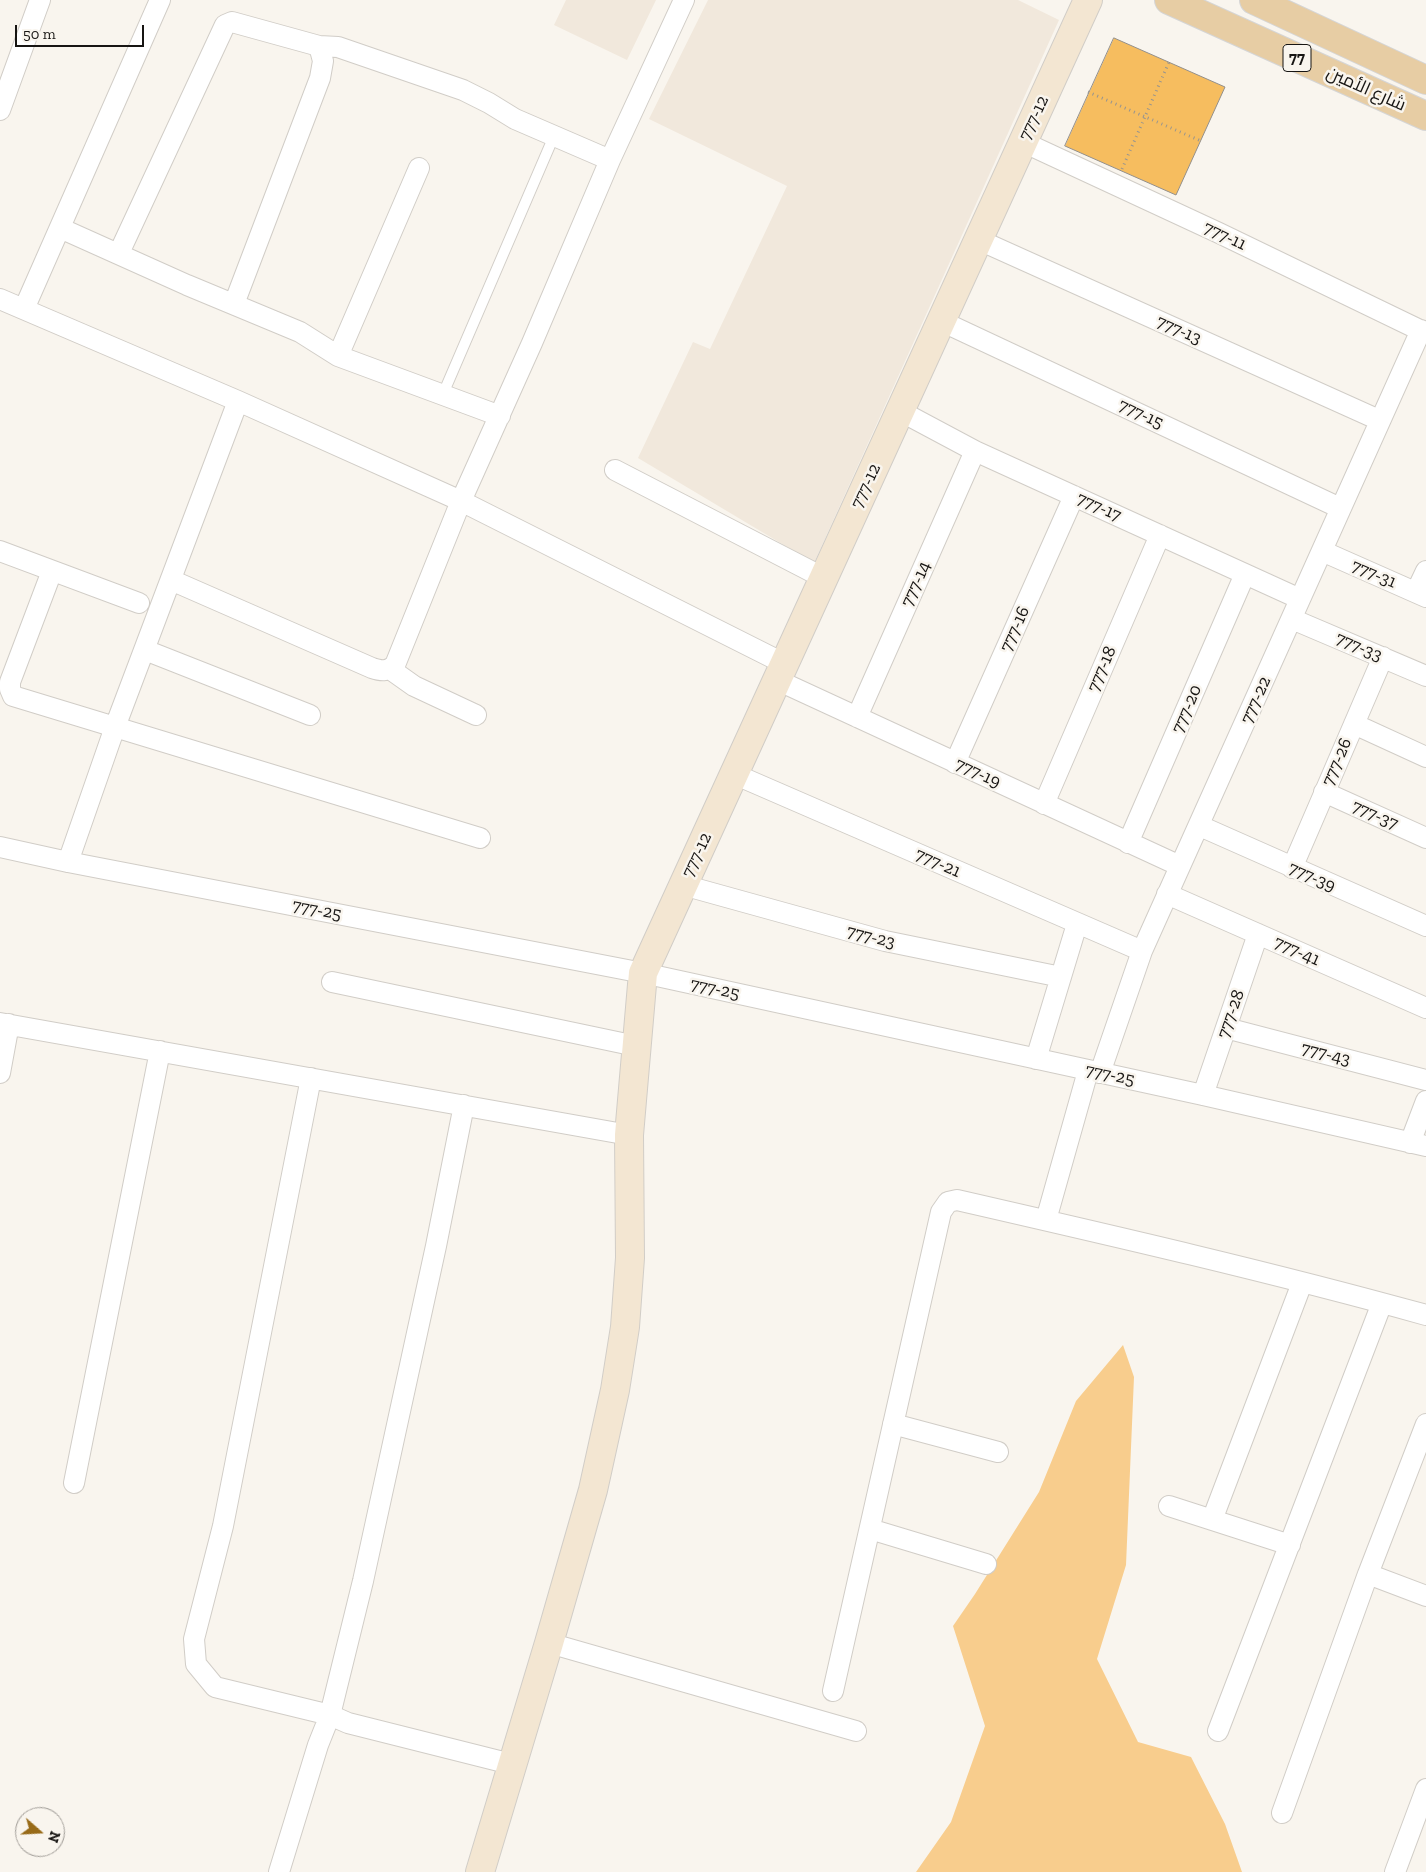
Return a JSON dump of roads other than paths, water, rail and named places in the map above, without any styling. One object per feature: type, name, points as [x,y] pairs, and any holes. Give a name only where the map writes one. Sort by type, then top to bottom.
[{"type":"main road","name":"شارع الأمين","points":[[1169,0],[1426,116]]},
{"type":"main road","name":"شارع الأمين","points":[[1254,0],[1426,80]]},
{"type":"main road","points":[[1281,51],[1294,19]]},
{"type":"street","points":[[0,110],[40,0]]},
{"type":"street","points":[[24,309],[160,0]]},
{"type":"street","points":[[172,580],[372,668],[384,671],[390,669],[399,657],[461,500],[500,416],[610,160],[684,0]]},
{"type":"street","name":"777-12","points":[[480,1872],[593,1490],[615,1390],[625,1327],[630,1258],[629,1135],[643,973],[1088,0]]},
{"type":"street","points":[[120,253],[225,25],[232,22],[319,46],[338,47],[463,90],[489,102],[515,119],[610,160]]},
{"type":"street","points":[[234,304],[320,78],[323,62],[319,46]]},
{"type":"street","name":"777-11","points":[[1023,142],[1219,232],[1424,332]]},
{"type":"street","points":[[338,356],[419,168]]},
{"type":"street","points":[[60,228],[120,253],[187,285],[300,332],[338,356],[500,416]]},
{"type":"street","name":"777-13","points":[[978,240],[1380,420]]},
{"type":"street","name":"777-19","points":[[0,299],[238,401],[461,500],[781,672],[857,717],[1180,866]]},
{"type":"street","name":"777-15","points":[[941,321],[1340,508]]},
{"type":"street","name":"777-22","points":[[1046,1220],[1094,1072],[1142,951],[1200,826],[1380,420],[1424,332]]},
{"type":"street","points":[[68,862],[115,727],[238,401]]},
{"type":"street","name":"777-17","points":[[900,411],[975,451],[1300,599]]},
{"type":"street","name":"777-14","points":[[857,717],[975,451]]},
{"type":"street","points":[[615,470],[824,578]]},
{"type":"street","name":"777-16","points":[[955,762],[1074,496]]},
{"type":"street","name":"777-18","points":[[1044,804],[1160,535]]},
{"type":"street","name":"777-31","points":[[1322,551],[1421,594]]},
{"type":"street","points":[[1,554],[138,603]]},
{"type":"street","points":[[1421,594],[1426,570]]},
{"type":"street","points":[[52,571],[10,682],[13,696],[480,838]]},
{"type":"street","name":"777-20","points":[[1128,843],[1245,574]]},
{"type":"street","name":"777-33","points":[[1292,619],[1426,676]]},
{"type":"street","points":[[144,650],[310,715]]},
{"type":"street","name":"777-26","points":[[1292,868],[1383,657]]},
{"type":"street","points":[[390,669],[414,686],[476,715]]},
{"type":"street","points":[[1354,724],[1426,757]]},
{"type":"street","name":"777-21","points":[[734,774],[1142,951]]},
{"type":"street","name":"777-37","points":[[1324,792],[1426,838]]},
{"type":"street","name":"777-39","points":[[1200,826],[1426,926]]},
{"type":"street","name":"777-25","points":[[0,847],[68,862],[643,973],[1204,1095],[1418,1144]]},
{"type":"street","name":"777-23","points":[[683,885],[885,941],[1061,977]]},
{"type":"street","name":"777-41","points":[[1167,894],[1426,1008]]},
{"type":"street","points":[[1036,1059],[1077,924]]},
{"type":"street","name":"777-28","points":[[1204,1095],[1258,934]]},
{"type":"street","points":[[332,982],[636,1046]]},
{"type":"street","points":[[0,1073],[5,1024],[629,1135]]},
{"type":"street","name":"777-43","points":[[1226,1028],[1426,1080]]},
{"type":"street","points":[[74,1483],[160,1051]]},
{"type":"street","points":[[311,1078],[223,1526],[194,1639],[196,1664],[215,1686],[330,1715],[348,1723],[511,1764]]},
{"type":"street","points":[[1418,1144],[1426,1101]]},
{"type":"street","points":[[279,1872],[318,1745],[330,1715],[363,1581],[432,1265],[464,1105]]},
{"type":"street","points":[[834,1691],[941,1212],[948,1202],[957,1200],[1046,1220],[1426,1315]]},
{"type":"street","points":[[1212,1520],[1302,1283]]},
{"type":"street","points":[[1218,1731],[1382,1303]]},
{"type":"street","points":[[893,1424],[998,1452]]},
{"type":"street","points":[[1282,1813],[1368,1574],[1426,1424]]},
{"type":"street","points":[[1169,1506],[1290,1545]]},
{"type":"street","points":[[870,1529],[986,1564]]},
{"type":"street","points":[[1368,1574],[1426,1596]]},
{"type":"street","points":[[549,1643],[856,1731]]},
{"type":"street","points":[[1396,1872],[1426,1789]]},
{"type":"lane","points":[[443,394],[554,136]]}]
